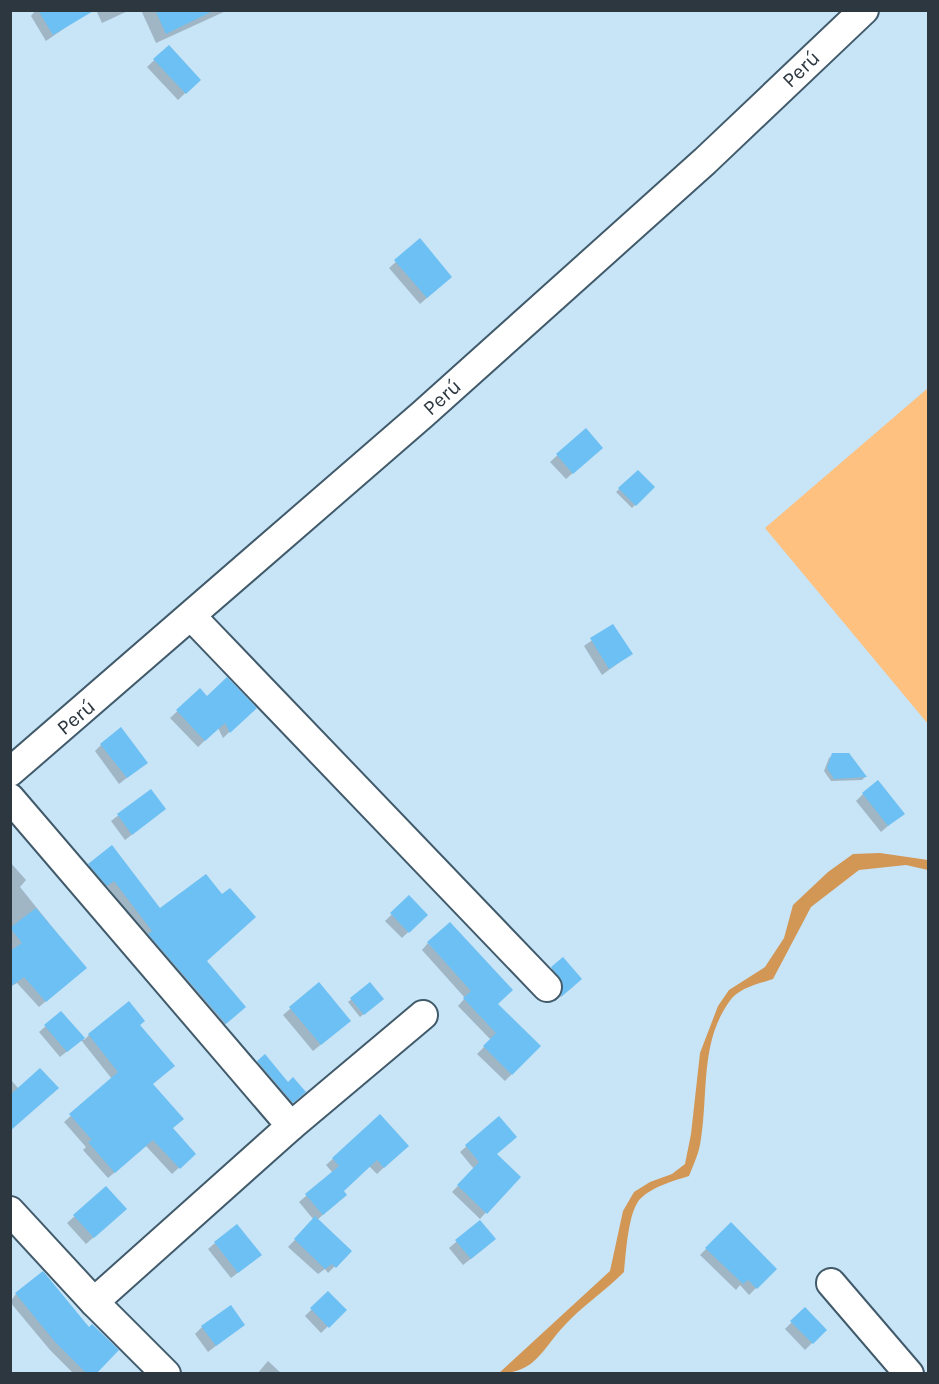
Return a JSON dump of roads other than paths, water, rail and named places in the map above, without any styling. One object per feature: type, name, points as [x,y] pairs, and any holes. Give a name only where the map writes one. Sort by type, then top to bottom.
[{"type":"street","name":"Perú","points":[[10,772],[192,617],[423,414],[687,177],[864,10]]},
{"type":"street","points":[[192,617],[547,987]]},
{"type":"street","points":[[10,798],[291,1126]]},
{"type":"street","points":[[94,1302],[291,1126],[423,1015]]},
{"type":"street","points":[[10,1210],[94,1302],[166,1374]]},
{"type":"street","points":[[831,1283],[909,1374]]}]
